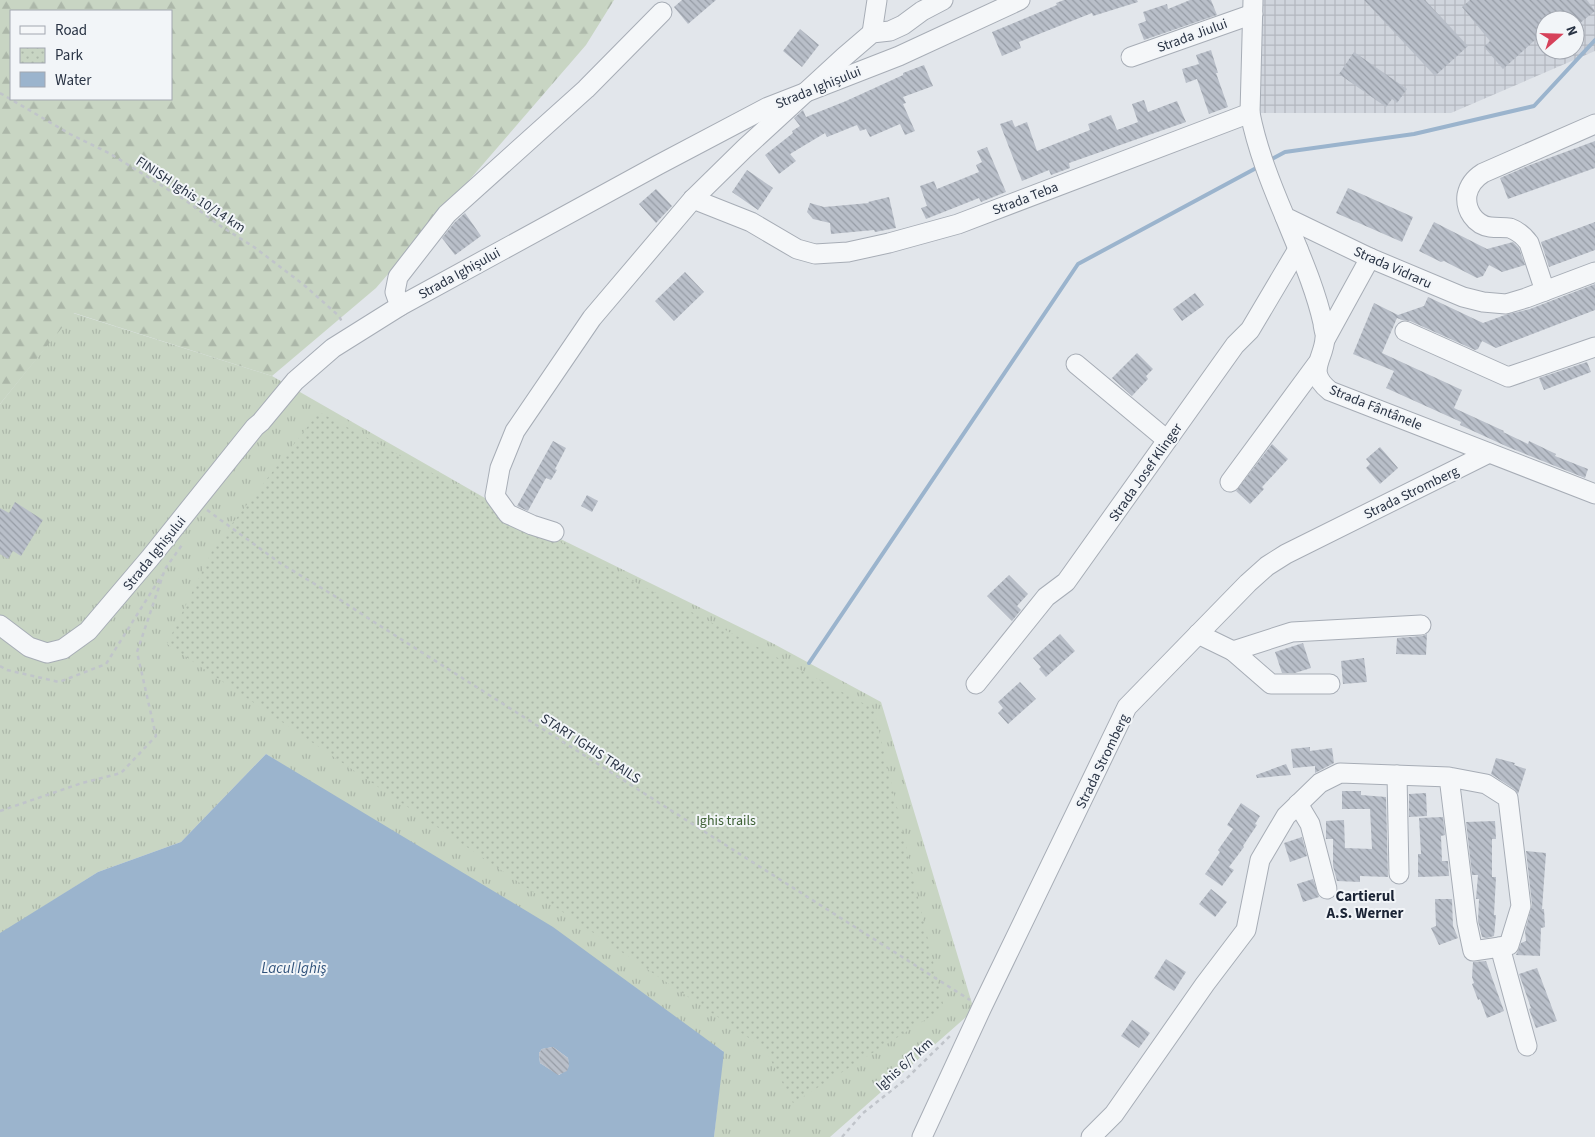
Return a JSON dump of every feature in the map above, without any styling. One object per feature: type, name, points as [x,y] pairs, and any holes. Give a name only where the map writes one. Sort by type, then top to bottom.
[{"type":"street","points":[[872,33],[877,0]]},
{"type":"street","points":[[554,532],[508,514],[495,496],[500,468],[515,431],[592,318],[692,199],[844,57],[872,33],[890,31],[943,0]]},
{"type":"street","name":"Strada Ighișului","points":[[0,625],[28,647],[47,653],[63,649],[88,631],[196,502],[255,427],[296,381],[333,348],[400,306],[658,164],[768,107],[899,56],[1020,0]]},
{"type":"street","points":[[1253,7],[1252,120],[1272,186],[1286,217],[1319,306],[1326,338]]},
{"type":"street","name":"Strada Jiului","points":[[1131,57],[1253,7]]},
{"type":"street","points":[[400,306],[394,292],[398,277],[448,214],[586,89],[662,12]]},
{"type":"street","name":"Strada Teba","points":[[692,199],[751,222],[797,249],[815,254],[848,252],[958,224],[1053,187],[1252,120]]},
{"type":"street","points":[[1545,291],[1529,243],[1513,229],[1490,227],[1478,222],[1470,211],[1467,198],[1468,191],[1474,181],[1484,174],[1595,124]]},
{"type":"street","name":"Strada Vidraru","points":[[1286,217],[1370,258],[1463,297],[1483,302],[1506,304],[1595,272]]},
{"type":"street","name":"Strada Josef Klinger","points":[[976,684],[1046,597],[1066,582],[1235,345],[1250,330],[1298,249]]},
{"type":"street","points":[[1230,482],[1318,364],[1326,338],[1370,258]]},
{"type":"street","points":[[1405,331],[1508,377],[1595,347]]},
{"type":"street","points":[[1076,364],[1168,440]]},
{"type":"street","name":"Strada Fântânele","points":[[1318,364],[1318,376],[1330,391],[1595,494]]},
{"type":"street","name":"Strada Stromberg","points":[[922,1137],[982,1007],[1128,707],[1248,583],[1267,566],[1286,554],[1489,453]]},
{"type":"street","points":[[1233,651],[1292,632],[1421,625]]},
{"type":"street","points":[[1198,634],[1233,651],[1271,684],[1330,684]]},
{"type":"street","points":[[1091,1137],[1114,1114],[1205,984],[1246,930],[1260,860],[1286,816],[1320,782],[1340,773],[1449,777],[1486,784],[1508,798],[1520,906],[1505,946],[1527,1046]]},
{"type":"street","points":[[1397,774],[1399,874]]},
{"type":"street","points":[[1449,777],[1473,952],[1505,946]]},
{"type":"street","points":[[1298,804],[1310,824],[1327,888]]},
{"type":"path","name":"FINISH Ighis 10/14 km","points":[[12,100],[70,134],[109,152],[254,247],[304,285],[339,316],[350,337]]},
{"type":"path","name":"START IGHIS TRAILS","points":[[196,502],[280,563],[971,1001]]},
{"type":"path","points":[[0,811],[82,783],[121,773],[156,736],[137,652],[165,569],[186,540]]},
{"type":"path","name":"Ighis 6/7 km","points":[[842,1137],[863,1113],[906,1078],[953,1032]]},
{"type":"shaded area","points":[[1253,0],[1595,0],[1595,51],[1585,55],[1585,10],[1535,10],[1535,60],[1574,60],[1451,113],[1250,113]]},
{"type":"green space","points":[[0,0],[614,0],[586,45],[376,288],[272,376],[74,313],[0,404]]},
{"type":"green space","points":[[73,313],[272,376],[532,525],[774,644],[881,702],[974,1010],[830,1137],[714,1137],[723,1051],[266,754],[181,842],[98,872],[0,934],[0,404]]},
{"type":"green space","name":"Ighis trails","points":[[319,412],[874,709],[944,1008],[793,1103],[765,1049],[167,644],[214,547]]},
{"type":"water","name":"Lacul Ighiș","points":[[266,754],[553,927],[724,1052],[714,1137],[0,1137],[0,933],[98,872],[181,842]],"holes":[[[553,1047],[568,1058],[567,1068],[559,1075],[540,1063],[539,1053],[542,1049]]]},
{"type":"building","points":[[682,0],[716,0],[688,24],[674,7]]},
{"type":"building","points":[[1064,0],[1137,0],[1138,2],[1093,16],[1092,13],[1019,42],[1021,48],[1002,56],[992,32],[1057,5],[1056,3]]},
{"type":"building","points":[[1190,0],[1211,0],[1217,15],[1144,40],[1138,24],[1146,21],[1143,12],[1167,4],[1168,9]]},
{"type":"building","points":[[1364,0],[1425,0],[1468,46],[1435,76]]},
{"type":"building","points":[[1470,0],[1587,0],[1595,11],[1585,19],[1585,10],[1535,10],[1535,40],[1503,69],[1484,47],[1490,41],[1462,7]]},
{"type":"building","points":[[800,29],[819,45],[802,67],[783,51]]},
{"type":"building","points":[[1211,50],[1218,73],[1216,73],[1228,107],[1209,114],[1197,79],[1186,83],[1182,69],[1199,64],[1196,55]]},
{"type":"building","points":[[1354,52],[1407,89],[1397,103],[1392,99],[1386,107],[1339,74]]},
{"type":"building","points":[[924,65],[933,86],[903,97],[906,103],[903,104],[915,131],[905,135],[900,124],[870,137],[866,129],[860,131],[857,125],[827,137],[825,133],[790,154],[796,161],[779,174],[765,155],[800,126],[794,118],[803,110],[806,117]]},
{"type":"building","points":[[1144,100],[1148,112],[1177,101],[1186,122],[1069,163],[1070,168],[1051,175],[1049,170],[1022,181],[1000,124],[1012,120],[1015,127],[1027,122],[1037,151],[1090,130],[1088,124],[1111,115],[1117,130],[1138,122],[1132,104]]},
{"type":"building","points":[[1595,141],[1595,168],[1508,199],[1500,178]]},
{"type":"building","points":[[987,147],[1006,192],[981,202],[979,198],[926,219],[921,208],[927,206],[920,186],[934,181],[937,189],[979,172],[976,165],[982,162],[977,151]]},
{"type":"building","points":[[747,170],[773,188],[758,210],[732,192]]},
{"type":"building","points":[[1348,188],[1413,217],[1402,242],[1336,213]]},
{"type":"building","points":[[656,189],[672,206],[656,223],[639,204]]},
{"type":"building","points":[[889,197],[896,228],[875,232],[874,230],[831,234],[830,223],[813,219],[807,212],[810,203],[824,207],[869,203]]},
{"type":"building","points":[[465,213],[481,236],[455,255],[442,238]]},
{"type":"building","points":[[1434,222],[1487,249],[1513,242],[1519,248],[1525,265],[1502,272],[1489,265],[1483,276],[1477,278],[1444,261],[1441,262],[1419,251]]},
{"type":"building","points":[[1595,222],[1595,250],[1549,267],[1541,242]]},
{"type":"building","points":[[685,272],[704,292],[674,321],[655,301]]},
{"type":"building","points":[[1595,284],[1595,310],[1496,348],[1482,341],[1478,349],[1475,350],[1410,321],[1397,318],[1382,353],[1462,390],[1454,408],[1528,444],[1529,441],[1556,454],[1555,456],[1588,469],[1585,478],[1508,447],[1460,425],[1461,422],[1386,388],[1394,371],[1353,354],[1374,303],[1398,315],[1424,306],[1428,297],[1483,323],[1530,309]]},
{"type":"building","points":[[1195,293],[1204,305],[1182,321],[1173,309]]},
{"type":"building","points":[[1137,353],[1153,369],[1146,376],[1148,379],[1132,396],[1112,378]]},
{"type":"building","points":[[1587,362],[1591,372],[1544,390],[1539,378]]},
{"type":"building","points":[[553,441],[566,448],[551,480],[546,478],[528,511],[517,506]]},
{"type":"building","points":[[1272,444],[1288,459],[1262,487],[1264,489],[1250,504],[1236,491]]},
{"type":"building","points":[[1380,447],[1398,468],[1380,484],[1366,468],[1370,464],[1366,459]]},
{"type":"building","points":[[587,495],[598,501],[592,512],[581,506]]},
{"type":"building","points":[[15,502],[43,520],[21,556],[13,551],[8,559],[0,554],[0,508],[9,513]]},
{"type":"building","points":[[1009,575],[1028,594],[1017,606],[1021,610],[1012,621],[987,596]]},
{"type":"building","points":[[1060,634],[1075,651],[1046,677],[1039,669],[1041,667],[1033,658]]},
{"type":"building","points":[[1427,634],[1426,655],[1396,654],[1397,638]]},
{"type":"building","points":[[1303,643],[1311,668],[1295,673],[1282,673],[1275,652]]},
{"type":"building","points":[[1364,658],[1367,682],[1343,684],[1341,661]]},
{"type":"building","points":[[1020,682],[1036,699],[1008,724],[998,713],[1003,708],[998,702]]},
{"type":"building","points":[[1310,747],[1310,751],[1332,748],[1334,763],[1315,773],[1315,766],[1293,768],[1291,749]]},
{"type":"building","points":[[1496,758],[1515,763],[1514,765],[1526,769],[1518,794],[1514,789],[1491,774]]},
{"type":"building","points":[[1286,764],[1291,775],[1257,778],[1256,775]]},
{"type":"building","points":[[1342,791],[1361,791],[1361,795],[1386,797],[1388,877],[1360,876],[1360,882],[1337,881],[1333,866],[1333,839],[1326,839],[1326,821],[1344,820],[1345,848],[1372,849],[1370,809],[1342,809]]},
{"type":"building","points":[[1426,793],[1427,816],[1409,817],[1409,794]]},
{"type":"building","points":[[1241,803],[1260,816],[1244,847],[1229,867],[1234,870],[1222,886],[1205,874],[1220,852],[1218,850],[1233,829],[1227,825]]},
{"type":"building","points":[[1443,817],[1445,835],[1441,836],[1442,861],[1448,861],[1449,876],[1418,877],[1418,854],[1421,854],[1419,818]]},
{"type":"building","points":[[1495,821],[1496,839],[1492,839],[1492,877],[1496,877],[1494,915],[1496,915],[1494,936],[1487,938],[1482,937],[1478,921],[1479,899],[1476,899],[1478,875],[1472,875],[1466,822]]},
{"type":"building","points":[[1302,837],[1307,856],[1290,862],[1284,843]]},
{"type":"building","points":[[1526,851],[1546,853],[1542,909],[1544,909],[1545,927],[1541,928],[1540,956],[1516,955],[1521,943],[1526,941],[1525,931],[1532,905]]},
{"type":"building","points":[[1313,879],[1319,897],[1303,902],[1297,884]]},
{"type":"building","points":[[1211,889],[1227,902],[1215,917],[1199,904]]},
{"type":"building","points":[[1435,899],[1452,899],[1453,926],[1458,938],[1439,945],[1431,928],[1436,926]]},
{"type":"building","points":[[1166,959],[1186,972],[1174,991],[1154,978]]},
{"type":"building","points":[[1486,961],[1504,1011],[1487,1018],[1472,984],[1474,983],[1472,977],[1473,962]]},
{"type":"building","points":[[1537,968],[1557,1021],[1536,1028],[1519,974]]},
{"type":"building","points":[[1132,1020],[1150,1033],[1139,1048],[1121,1036]]},
{"type":"building","points":[[553,1047],[568,1058],[569,1066],[567,1071],[558,1075],[540,1063],[539,1053],[542,1049]]},
{"type":"waterway","points":[[1268,161],[1285,152],[1414,134],[1534,106],[1595,40]]},
{"type":"waterway","points":[[809,663],[1078,264],[1260,166]]},
{"type":"district","name":"Cartierul A.S. Werner","points":[[1365,904]]}]
